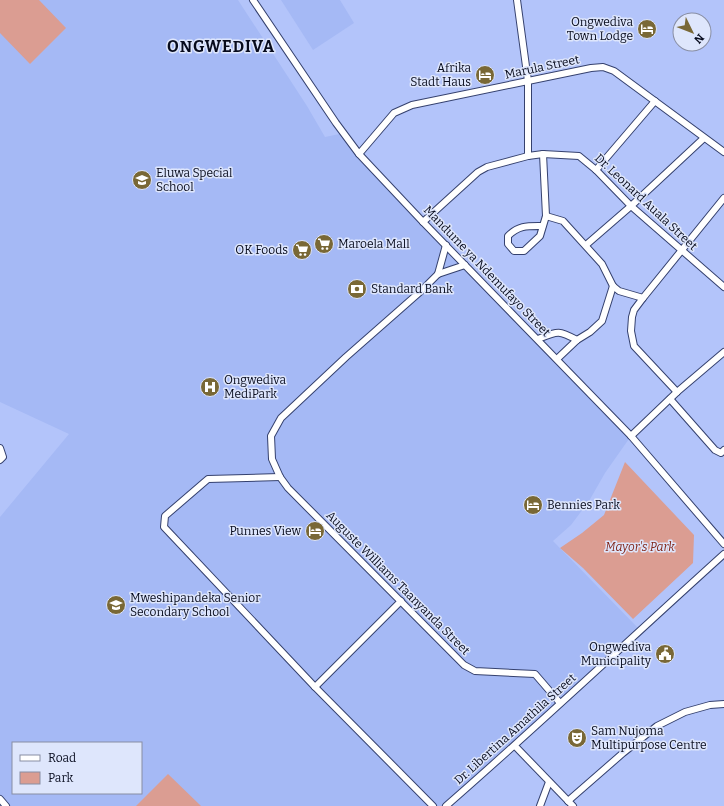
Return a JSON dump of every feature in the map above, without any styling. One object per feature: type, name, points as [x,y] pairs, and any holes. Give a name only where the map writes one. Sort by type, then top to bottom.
[{"type":"street","name":"Mandume ya Ndemufayo Street","points":[[253,0],[336,123],[359,154],[631,436],[724,544]]},
{"type":"street","points":[[517,0],[528,81],[528,156]]},
{"type":"street","name":"Marula Street","points":[[359,154],[394,113],[412,105],[591,68],[614,70],[724,152]]},
{"type":"street","points":[[596,170],[655,101]]},
{"type":"street","points":[[586,244],[631,206],[704,138]]},
{"type":"street","points":[[543,154],[546,216],[543,226],[540,236],[524,251],[514,251],[508,244],[508,236],[515,229],[528,226],[543,226]]},
{"type":"street","name":"Dr. Leonard Auala Street","points":[[424,222],[478,172],[487,167],[528,156],[543,154],[579,156],[596,170],[631,206],[724,287]]},
{"type":"street","points":[[677,392],[634,346],[631,332],[632,316],[634,310],[643,298],[724,198]]},
{"type":"street","points":[[546,216],[563,221],[586,244],[602,264],[613,286],[619,291],[643,298]]},
{"type":"street","points":[[438,274],[446,245]]},
{"type":"street","points":[[438,274],[465,264]]},
{"type":"street","name":"Auguste Williams Taanyanda Street","points":[[438,274],[422,291],[346,356],[281,418],[271,436],[272,459],[280,477],[288,488],[467,668],[479,671],[535,674],[560,703]]},
{"type":"street","points":[[557,359],[577,340],[590,332],[602,321],[613,286]]},
{"type":"street","points":[[538,339],[556,332],[562,332],[577,340]]},
{"type":"street","points":[[631,436],[677,392],[724,352]]},
{"type":"street","points":[[670,399],[716,450],[721,452],[724,450]]},
{"type":"street","points":[[0,448],[3,457],[0,460]]},
{"type":"street","points":[[280,477],[208,479],[165,516],[164,527],[315,687],[433,806]]},
{"type":"street","name":"Dr. Libertina Amathila Street","points":[[446,806],[515,746],[560,703],[724,554]]},
{"type":"street","points":[[315,687],[401,601]]},
{"type":"street","points":[[515,746],[570,804],[623,753],[657,726],[685,712],[710,705],[724,704]]},
{"type":"street","points":[[540,806],[549,782]]},
{"type":"street","points":[[0,800],[6,806]]},
{"type":"shaded area","points":[[0,0],[238,0],[307,106],[325,137],[344,133],[359,154],[631,436],[605,473],[589,501],[571,525],[553,541],[640,630],[446,806],[6,806],[0,799],[0,517],[69,434],[0,402]]},
{"type":"shaded area","points":[[281,0],[340,0],[354,23],[313,50]]},
{"type":"green space","points":[[0,0],[39,0],[66,28],[30,64],[0,33]]},
{"type":"green space","name":"Mayor's Park","points":[[625,462],[694,535],[693,563],[633,619],[583,568],[560,548],[582,533],[604,515]]},
{"type":"green space","points":[[168,774],[201,806],[136,806]]},
{"type":"place","name":"Ongwediva Town Lodge","points":[[647,29]]},
{"type":"place","name":"Afrika Stadt Haus","points":[[485,75]]},
{"type":"place","name":"Eluwa Special School","points":[[142,180]]},
{"type":"place","name":"Maroela Mall","points":[[324,244]]},
{"type":"place","name":"OK Foods","points":[[302,250]]},
{"type":"place","name":"Standard Bank","points":[[357,289]]},
{"type":"place","name":"Ongwediva MediPark","points":[[210,387]]},
{"type":"place","name":"Bennies Park","points":[[533,505]]},
{"type":"place","name":"Punnes View","points":[[315,531]]},
{"type":"place","name":"Mweshipandeka Senior Secondary School","points":[[116,605]]},
{"type":"place","name":"Ongwediva Municipality","points":[[665,654]]},
{"type":"place","name":"Sam Nujoma Multipurpose Centre","points":[[577,738]]},
{"type":"district","name":"ONGWEDIVA","points":[[221,46]]}]
